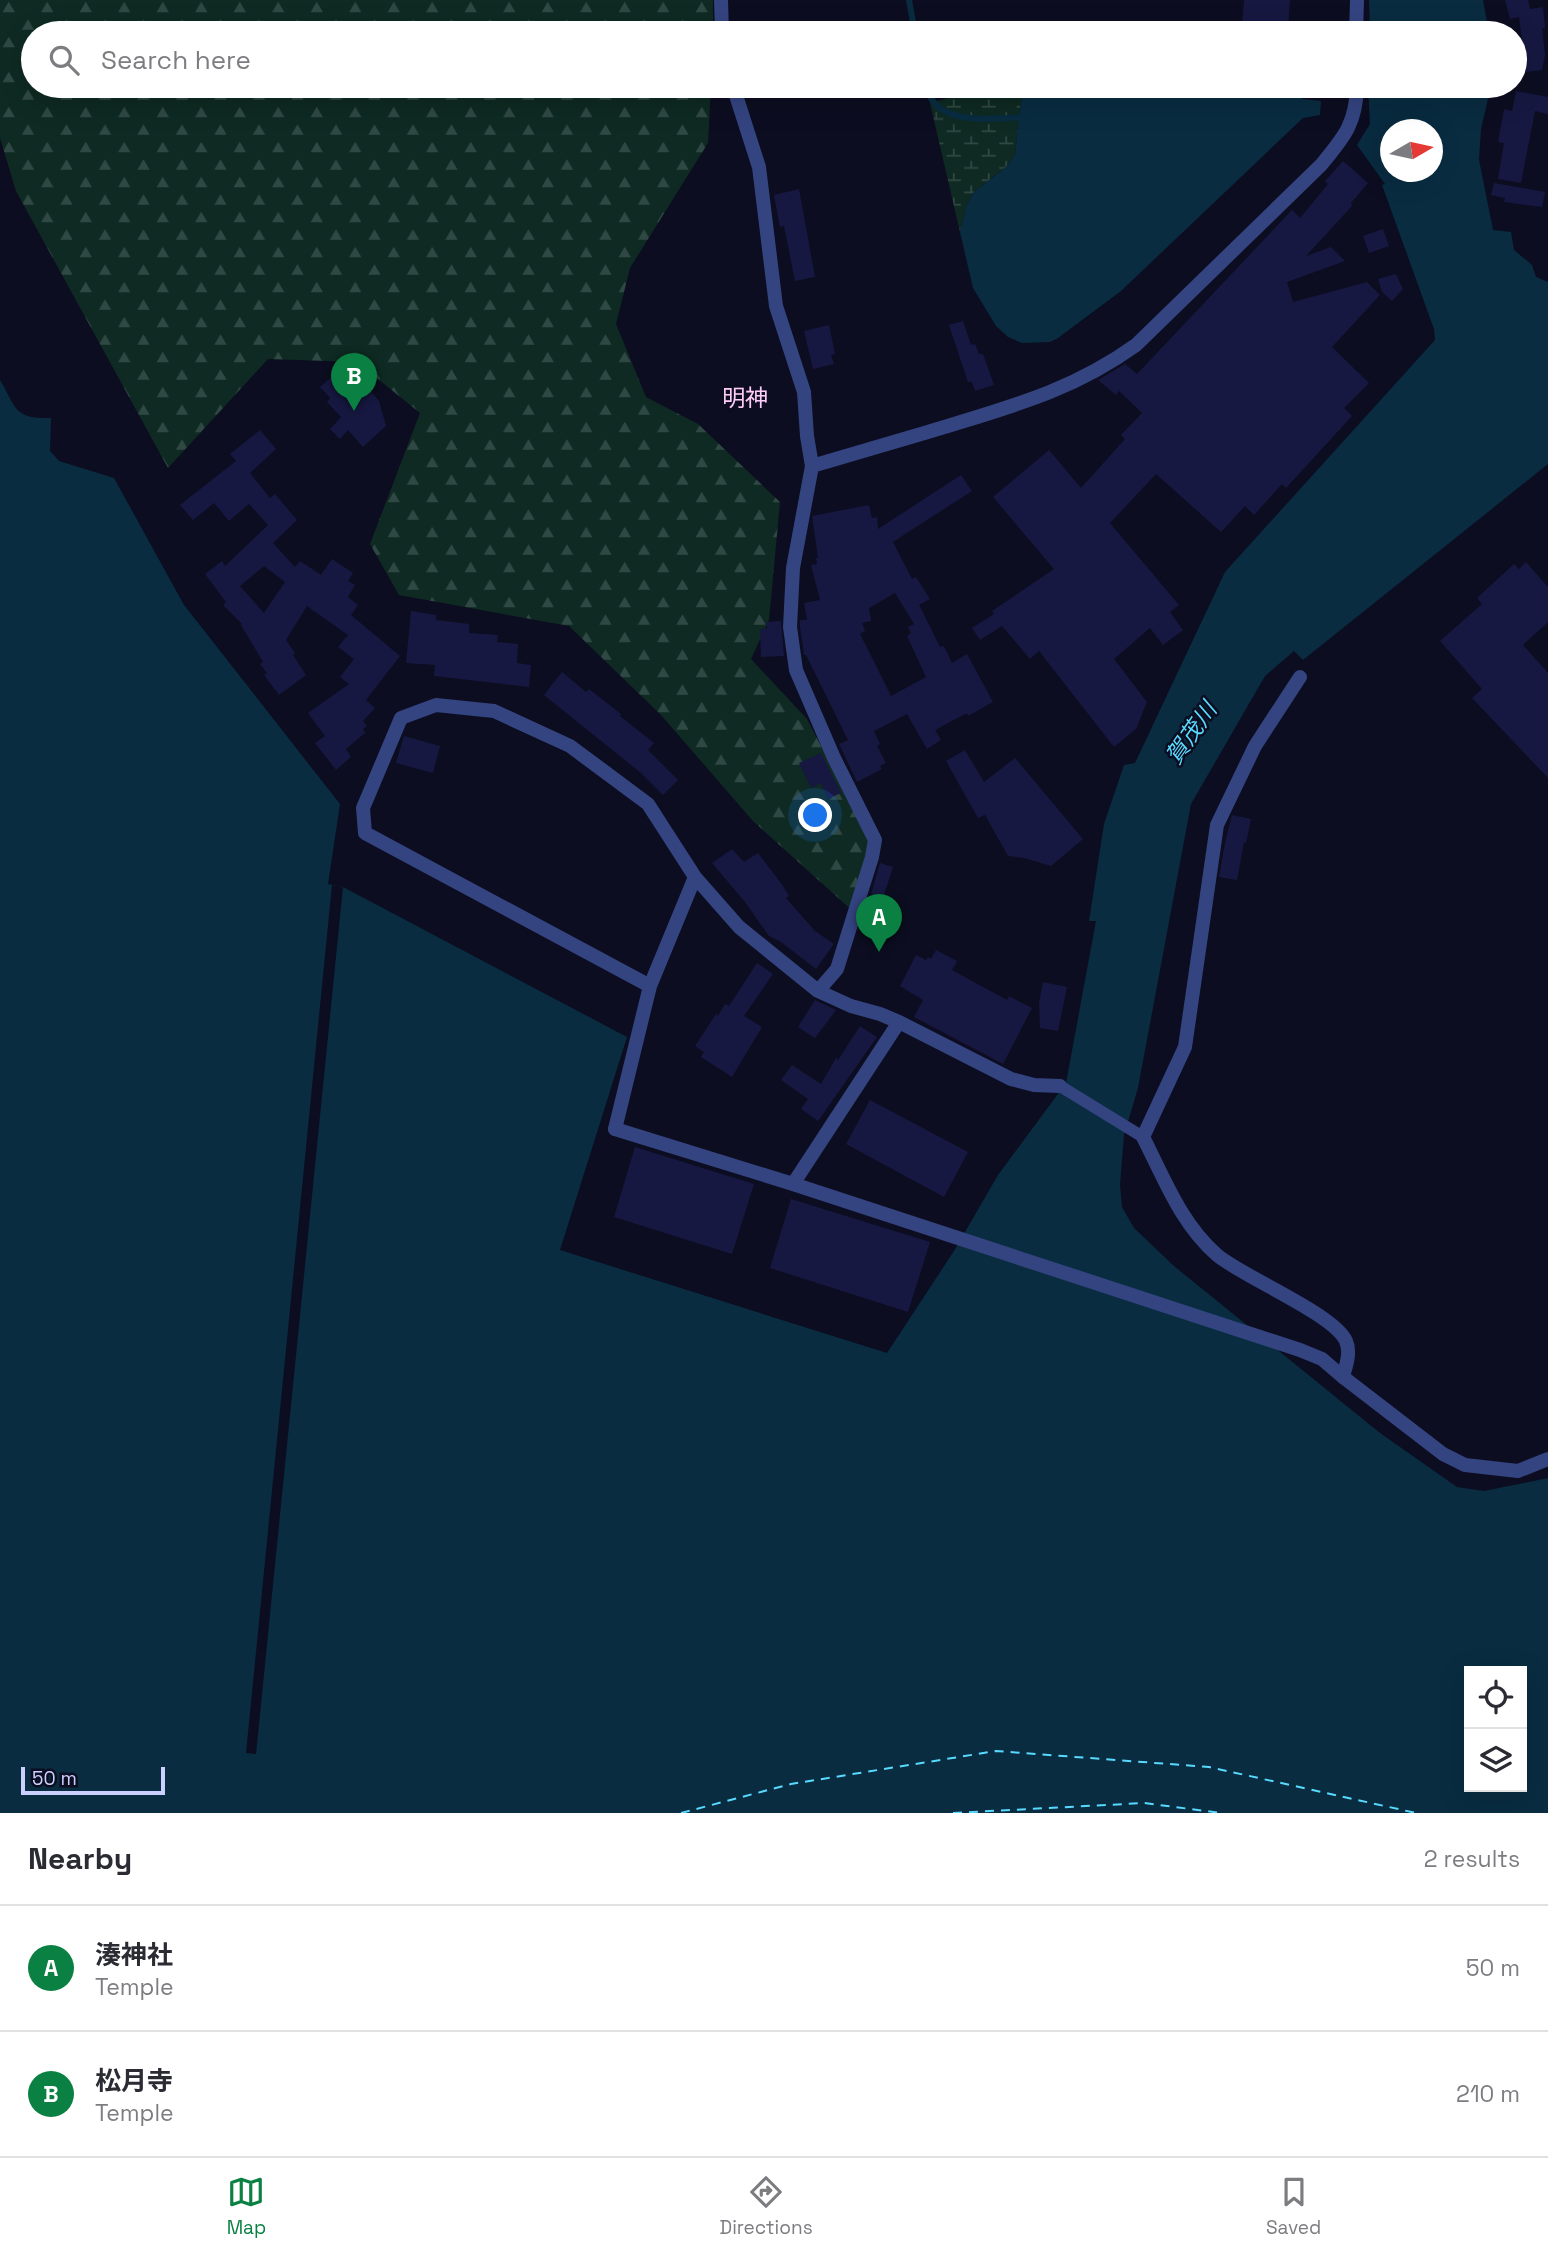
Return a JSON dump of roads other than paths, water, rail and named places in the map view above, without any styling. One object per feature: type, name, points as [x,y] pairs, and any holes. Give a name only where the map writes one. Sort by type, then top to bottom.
[{"type":"street","points":[[721,0],[722,21]]},
{"type":"street","points":[[1356,21],[1357,0]]},
{"type":"street","points":[[737,98],[759,167],[776,306],[804,392],[807,436],[813,466],[793,568],[790,627],[796,670],[834,758],[875,840],[837,969],[818,991]]},
{"type":"street","points":[[813,466],[1003,411],[1046,395],[1108,365],[1136,345],[1321,165],[1347,132],[1356,98]]},
{"type":"street","points":[[1143,1137],[1185,1047],[1217,825],[1255,746],[1300,677]]},
{"type":"street","points":[[650,986],[365,833],[363,808],[401,718],[436,705],[494,712],[570,746],[648,804],[695,877],[739,927],[818,991],[850,1006],[899,1022],[1011,1079],[1034,1085],[1060,1086],[1143,1137],[1178,1210],[1217,1255],[1329,1322],[1345,1339],[1349,1354],[1343,1377]]},
{"type":"street","points":[[695,877],[650,986],[615,1129],[1288,1345],[1322,1359],[1443,1454],[1465,1465],[1518,1471],[1548,1459]]},
{"type":"street","points":[[793,1184],[899,1022]]},
{"type":"water","points":[[1369,0],[1483,0],[1487,21],[1370,21]]},
{"type":"water","points":[[1022,98],[1301,98],[1321,101],[1320,115],[1303,118],[1121,291],[1050,342],[1022,343],[1008,337],[996,326],[973,288],[960,232],[966,207],[974,192],[1006,167],[1015,155]]},
{"type":"water","name":"賀茂川","points":[[1369,98],[1488,98],[1481,129],[1479,160],[1493,230],[1511,232],[1514,250],[1532,265],[1536,277],[1548,282],[1548,464],[1303,660],[1294,651],[1265,676],[1191,804],[1138,1088],[1124,1135],[1120,1185],[1122,1207],[1134,1228],[1174,1266],[1380,1433],[1457,1487],[1484,1491],[1548,1478],[1548,1813],[0,1813],[0,380],[14,405],[23,414],[51,418],[50,451],[59,461],[114,478],[184,605],[340,804],[328,884],[343,887],[627,1037],[560,1250],[887,1353],[954,1251],[998,1175],[1066,1083],[1096,921],[1089,921],[1104,824],[1124,765],[1135,763],[1225,572],[1435,340],[1434,329],[1382,185],[1385,184],[1384,182],[1443,182],[1443,119],[1380,119],[1380,177],[1357,145],[1370,124]]},
{"type":"waterway","points":[[909,0],[913,21]]},
{"type":"waterway","points":[[931,98],[941,108],[966,118],[1024,117]]},
{"type":"place","name":"松月寺","points":[[354,411]]},
{"type":"place","name":"湊神社","points":[[879,952]]},
{"type":"district","name":"明神","points":[[745,398]]}]
